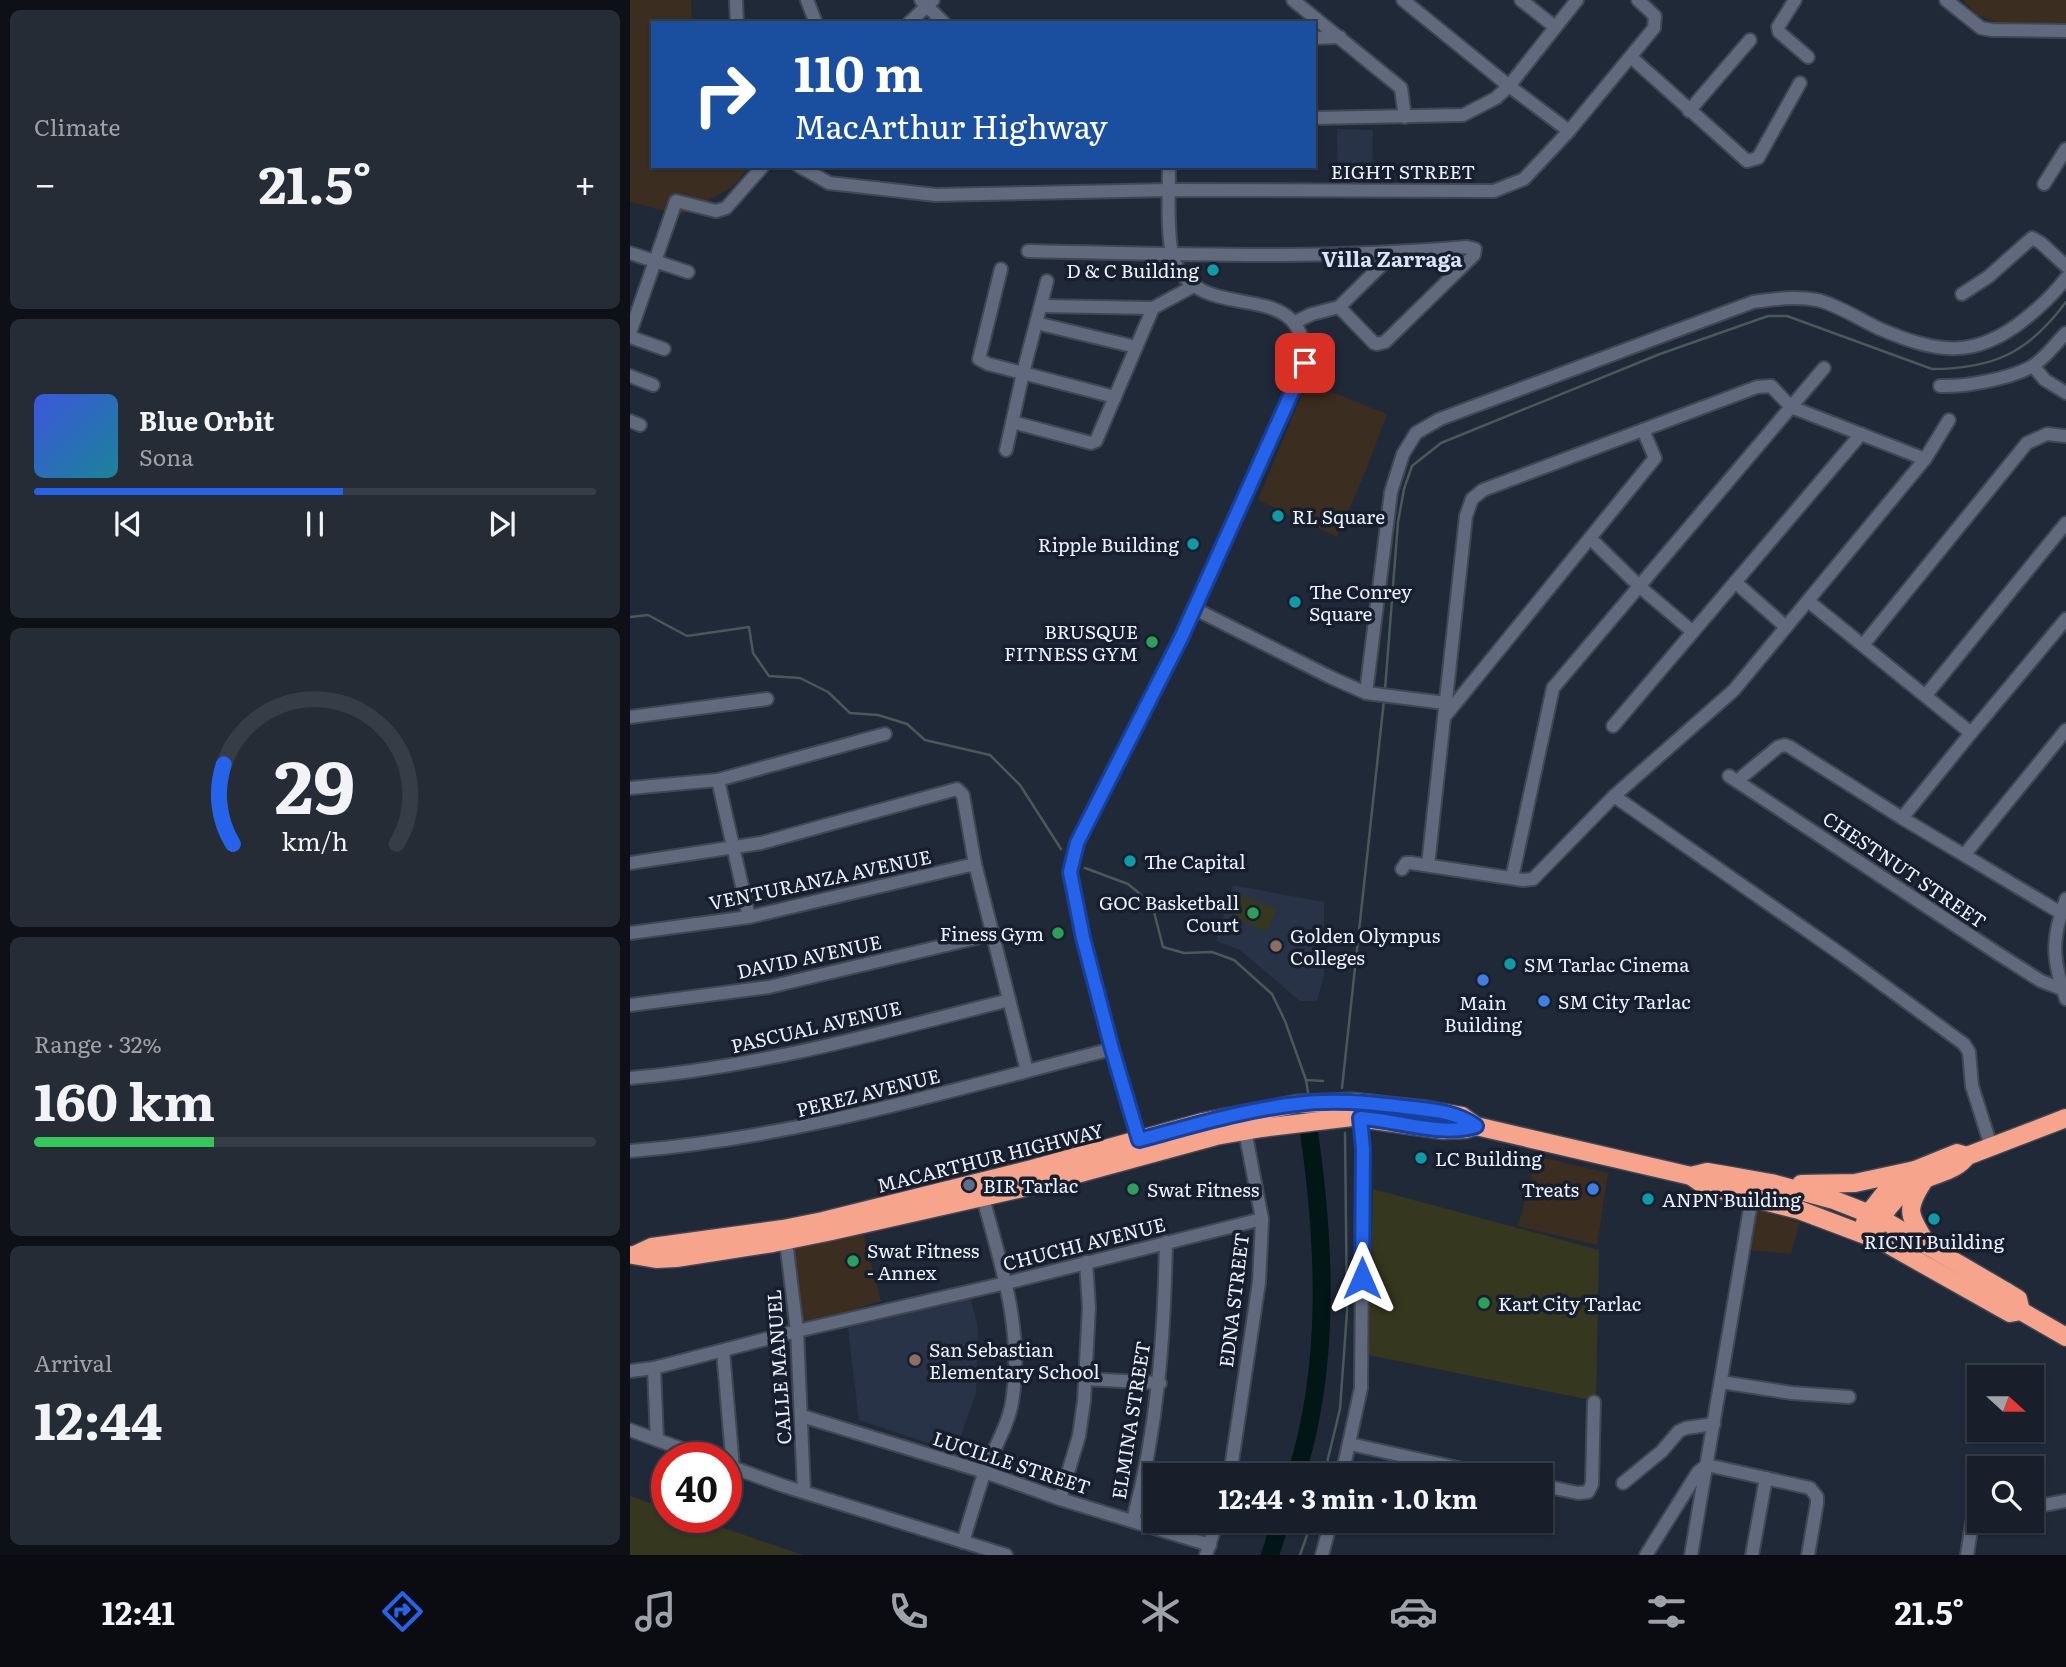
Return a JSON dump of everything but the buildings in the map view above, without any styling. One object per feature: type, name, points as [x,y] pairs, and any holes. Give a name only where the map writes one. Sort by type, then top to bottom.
[{"type":"highway","name":"MACARTHUR HIGHWAY","points":[[633,1254],[656,1259],[676,1258],[786,1241],[983,1198],[1141,1148],[1229,1116],[1297,1104],[1373,1104],[1454,1114],[1476,1126],[1691,1176],[1705,1186],[1809,1213],[1867,1235],[2010,1313],[2021,1311],[2066,1337]]},
{"type":"highway","name":"MACARTHUR HIGHWAY","points":[[633,1254],[652,1247],[823,1221],[1032,1170],[1141,1148],[1324,1119],[1360,1118],[1444,1130],[1476,1126]]},
{"type":"highway","points":[[1867,1235],[1891,1185],[1920,1175],[1957,1153],[1967,1156],[2066,1118]]},
{"type":"highway","name":"MACARTHUR HIGHWAY","points":[[1691,1176],[1707,1172],[1771,1183],[1834,1200],[1875,1216],[2018,1299],[2021,1311]]},
{"type":"highway","points":[[1771,1183],[1855,1183],[1920,1175]]},
{"type":"highway","points":[[1920,1175],[1910,1207],[1911,1220],[1927,1244]]},
{"type":"street","points":[[736,0],[737,21]]},
{"type":"street","points":[[807,0],[815,21]]},
{"type":"street","points":[[1293,0],[1401,88],[1405,117]]},
{"type":"street","points":[[1403,0],[1569,131]]},
{"type":"street","points":[[1521,0],[1555,27]]},
{"type":"street","points":[[1316,118],[1463,115],[1496,98],[1509,86],[1577,0]]},
{"type":"street","name":"EIGHT STREET","points":[[802,168],[812,175],[837,184],[936,195],[1169,190],[1494,191],[1524,179],[1569,131],[1654,28],[1655,16],[1638,0]]},
{"type":"street","points":[[1795,0],[1778,27],[1779,33],[1808,57]]},
{"type":"street","points":[[1946,0],[1981,27],[1992,30],[2066,31]]},
{"type":"street","points":[[911,21],[927,2],[942,21]]},
{"type":"street","points":[[1316,38],[1340,37]]},
{"type":"street","points":[[1689,111],[1750,40]]},
{"type":"street","points":[[1631,57],[1742,158],[1753,160],[1758,158],[1800,83]]},
{"type":"street","points":[[2044,184],[2066,149]]},
{"type":"street","points":[[664,349],[630,335],[676,201],[716,211],[726,208],[761,168]]},
{"type":"street","points":[[1141,1148],[1083,938],[1070,872],[1077,843],[1195,609],[1305,363],[1305,344],[1295,322],[1282,312],[1269,306],[1221,298],[1192,287],[1175,263],[1172,255],[1169,168]]},
{"type":"street","points":[[1962,294],[1988,277],[2032,238],[2066,266]]},
{"type":"street","points":[[1028,251],[1172,255],[1394,253],[1467,247],[1475,249],[1475,255],[1385,342],[1377,345],[1374,343],[1339,307]]},
{"type":"street","points":[[630,253],[688,272]]},
{"type":"street","points":[[1295,322],[1339,307],[1394,253]]},
{"type":"street","points":[[1001,269],[979,359],[988,364],[1115,397]]},
{"type":"street","points":[[1369,693],[1391,492],[1403,454],[1416,433],[1440,419],[1753,302],[1790,297],[1820,300],[1914,342],[1966,349],[1995,340],[2016,326],[2039,308],[2066,278]]},
{"type":"street","points":[[1006,450],[1048,281]]},
{"type":"street","points":[[1041,306],[1153,308],[1192,287]]},
{"type":"street","points":[[1012,422],[1091,443],[1099,437],[1153,308]]},
{"type":"street","points":[[1036,323],[1136,347]]},
{"type":"street","points":[[1940,386],[1990,379],[2033,366],[2066,333]]},
{"type":"street","points":[[2033,366],[2045,380],[2066,393]]},
{"type":"street","points":[[1512,878],[1553,688],[1824,368]]},
{"type":"street","points":[[630,376],[653,385]]},
{"type":"street","points":[[1428,865],[1466,516],[1472,499],[1483,490],[1757,387],[1770,386],[1791,407],[1925,459]]},
{"type":"street","points":[[1402,869],[1408,863],[1528,880],[1537,876],[1614,796],[1734,690],[1925,459],[1949,420]]},
{"type":"street","points":[[1445,709],[1655,458],[1643,430]]},
{"type":"street","points":[[1613,726],[1861,433]]},
{"type":"street","points":[[1863,645],[2027,443],[2047,434],[2066,436]]},
{"type":"street","points":[[1926,695],[2066,523]]},
{"type":"street","points":[[1590,538],[1640,587],[1693,632]]},
{"type":"street","points":[[1735,582],[1786,627]]},
{"type":"street","points":[[1808,601],[1972,733]]},
{"type":"street","points":[[1195,609],[1330,677],[1369,693],[1395,695],[1445,709]]},
{"type":"street","points":[[2061,913],[1902,818],[2066,619]]},
{"type":"street","points":[[630,717],[767,699]]},
{"type":"street","points":[[1965,854],[2066,730]]},
{"type":"street","points":[[630,789],[718,780],[885,734]]},
{"type":"street","name":"CHESTNUT STREET","points":[[1902,818],[1785,745],[1733,778],[1994,951],[2064,994]]},
{"type":"street","points":[[718,780],[749,917]]},
{"type":"street","points":[[630,863],[761,843],[957,789],[963,795],[975,864],[1027,1070]]},
{"type":"street","points":[[1614,796],[1845,957],[1964,1044],[1969,1052],[1972,1086],[1991,1146]]},
{"type":"street","name":"VENTURANZA AVENUE","points":[[630,933],[749,917],[975,864]]},
{"type":"street","points":[[2064,994],[2055,967],[2055,938],[2066,899]]},
{"type":"street","name":"DAVID AVENUE","points":[[630,1005],[769,987],[993,933]]},
{"type":"street","name":"PASCUAL AVENUE","points":[[630,1079],[672,1075],[787,1056],[1009,1000]]},
{"type":"street","name":"PEREZ AVENUE","points":[[630,1152],[794,1130],[1112,1049]]},
{"type":"street","points":[[1345,1463],[1361,1388],[1363,1149],[1360,1118]]},
{"type":"street","name":"EDNA STREET","points":[[1232,1463],[1259,1282],[1262,1219],[1245,1131]]},
{"type":"street","points":[[1691,1555],[1752,1197]]},
{"type":"street","points":[[963,1542],[985,1472],[1005,1427],[1012,1404],[1015,1377],[1014,1331],[1006,1283],[983,1198]]},
{"type":"street","name":"CHUCHI AVENUE","points":[[630,1371],[1006,1283],[1262,1219]]},
{"type":"street","name":"CALLE MANUEL","points":[[786,1241],[797,1331],[804,1492]]},
{"type":"street","name":"ELMINA STREET","points":[[1133,1520],[1145,1475],[1160,1383],[1165,1323],[1166,1242]]},
{"type":"street","points":[[1060,1499],[1079,1436],[1089,1307],[1086,1262]]},
{"type":"street","points":[[723,1351],[729,1442]]},
{"type":"street","points":[[654,1367],[657,1440]]},
{"type":"street","points":[[1085,1379],[1160,1383]]},
{"type":"street","points":[[1721,1382],[1792,1393],[1849,1397]]},
{"type":"street","points":[[1553,1488],[1578,1493],[1588,1492],[1592,1484],[1594,1402]]},
{"type":"street","name":"LUCILLE STREET","points":[[802,1416],[1133,1520],[1208,1550]]},
{"type":"street","points":[[1623,1483],[1662,1451],[1679,1431],[1714,1424]]},
{"type":"street","points":[[630,1430],[662,1442]]},
{"type":"street","points":[[1350,1444],[1435,1463]]},
{"type":"street","points":[[1707,1465],[1810,1488],[1816,1497],[1808,1555]]},
{"type":"street","points":[[1646,1555],[1698,1472],[1707,1465]]},
{"type":"street","points":[[742,1470],[963,1542],[984,1552],[1006,1555]]},
{"type":"street","points":[[1752,1555],[1766,1478]]},
{"type":"street","points":[[2044,1505],[2066,1501]]},
{"type":"street","points":[[1208,1550],[1213,1533]]},
{"type":"street","points":[[1322,1555],[1328,1533]]},
{"type":"street","points":[[1966,1555],[1970,1533]]},
{"type":"shaded area","points":[[630,0],[691,0],[692,21],[651,21],[651,168],[749,168],[731,188],[681,215],[630,202]]},
{"type":"shaded area","points":[[1963,0],[2066,0],[2066,29],[2008,27],[1977,15]]},
{"type":"shaded area","points":[[1337,129],[1373,130],[1372,188],[1338,187]]},
{"type":"shaded area","points":[[1307,382],[1387,414],[1337,537],[1258,500]]},
{"type":"shaded area","name":"Golden Olympus Colleges","points":[[1233,885],[1324,902],[1324,975],[1317,1001],[1300,1001],[1240,950],[1216,941]]},
{"type":"shaded area","points":[[1537,1156],[1608,1173],[1597,1245],[1518,1226]]},
{"type":"shaded area","points":[[1753,1207],[1800,1222],[1791,1254],[1748,1250]]},
{"type":"shaded area","points":[[862,1230],[881,1301],[804,1326],[789,1250]]},
{"type":"shaded area","name":"San Sebastian Elementary School","points":[[970,1296],[978,1328],[976,1393],[955,1452],[859,1420],[848,1328]]},
{"type":"green space","name":"GOC Basketball Court","points":[[1239,894],[1277,909],[1267,931],[1230,917]]},
{"type":"green space","name":"Kart City Tarlac","points":[[1373,1189],[1599,1250],[1596,1401],[1368,1355]]},
{"type":"green space","points":[[630,1496],[651,1503],[651,1533],[739,1533],[803,1555],[630,1555]]},
{"type":"waterway","points":[[1385,690],[1398,522],[1404,489],[1412,466],[1441,443],[1660,354],[1768,316],[1787,316],[1932,369],[1954,368],[1992,361],[2024,345],[2038,334],[2066,302]]},
{"type":"waterway","points":[[630,617],[648,615],[687,636],[749,627],[753,653],[769,676],[800,678],[828,692],[850,713],[878,715],[907,724],[925,740],[990,755],[1020,785],[1061,849]]},
{"type":"waterway","points":[[1342,1088],[1384,700]]},
{"type":"waterway","points":[[1085,868],[1128,884],[1152,904],[1163,947],[1184,953],[1212,952],[1234,960],[1272,994],[1285,1021],[1308,1092]]},
{"type":"waterway","points":[[1306,1080],[1323,1081]]},
{"type":"waterway","points":[[1299,1463],[1315,1391],[1322,1304],[1319,1217],[1309,1132]]},
{"type":"waterway","points":[[1327,1463],[1340,1409],[1347,1312],[1345,1133]]},
{"type":"waterway","points":[[1270,1555],[1277,1533]]},
{"type":"waterway","points":[[1300,1555],[1308,1533]]},
{"type":"place","name":"D & C Building","points":[[1213,270]]},
{"type":"place","name":"RL Square","points":[[1278,516]]},
{"type":"place","name":"Ripple Building","points":[[1193,544]]},
{"type":"place","name":"The Conrey Square","points":[[1295,602]]},
{"type":"place","name":"BRUSQUE FITNESS GYM","points":[[1152,642]]},
{"type":"place","name":"The Capital","points":[[1130,861]]},
{"type":"place","name":"GOC Basketball Court","points":[[1253,913]]},
{"type":"place","name":"Finess Gym","points":[[1058,933]]},
{"type":"place","name":"Golden Olympus Colleges","points":[[1276,946]]},
{"type":"place","name":"SM Tarlac Cinema","points":[[1510,964]]},
{"type":"place","name":"Main Building","points":[[1483,980]]},
{"type":"place","name":"SM City Tarlac","points":[[1544,1001]]},
{"type":"place","name":"LC Building","points":[[1421,1158]]},
{"type":"place","name":"BIR Tarlac","points":[[969,1185]]},
{"type":"place","name":"Swat Fitness","points":[[1133,1189]]},
{"type":"place","name":"Treats","points":[[1593,1189]]},
{"type":"place","name":"ANPN Building","points":[[1648,1199]]},
{"type":"place","name":"RICNI Building","points":[[1934,1219]]},
{"type":"place","name":"Swat Fitness - Annex","points":[[853,1261]]},
{"type":"place","name":"Kart City Tarlac","points":[[1484,1303]]},
{"type":"place","name":"San Sebastian Elementary School","points":[[915,1360]]},
{"type":"district","name":"Villa Zarraga","points":[[1392,257]]},
{"type":"route","points":[[1305,363],[1181,638],[1077,843],[1070,872],[1083,938],[1139,1140],[1229,1116],[1297,1104],[1330,1102],[1353,1102],[1454,1114],[1476,1126],[1444,1130],[1360,1118],[1363,1149],[1362,1278]]}]
